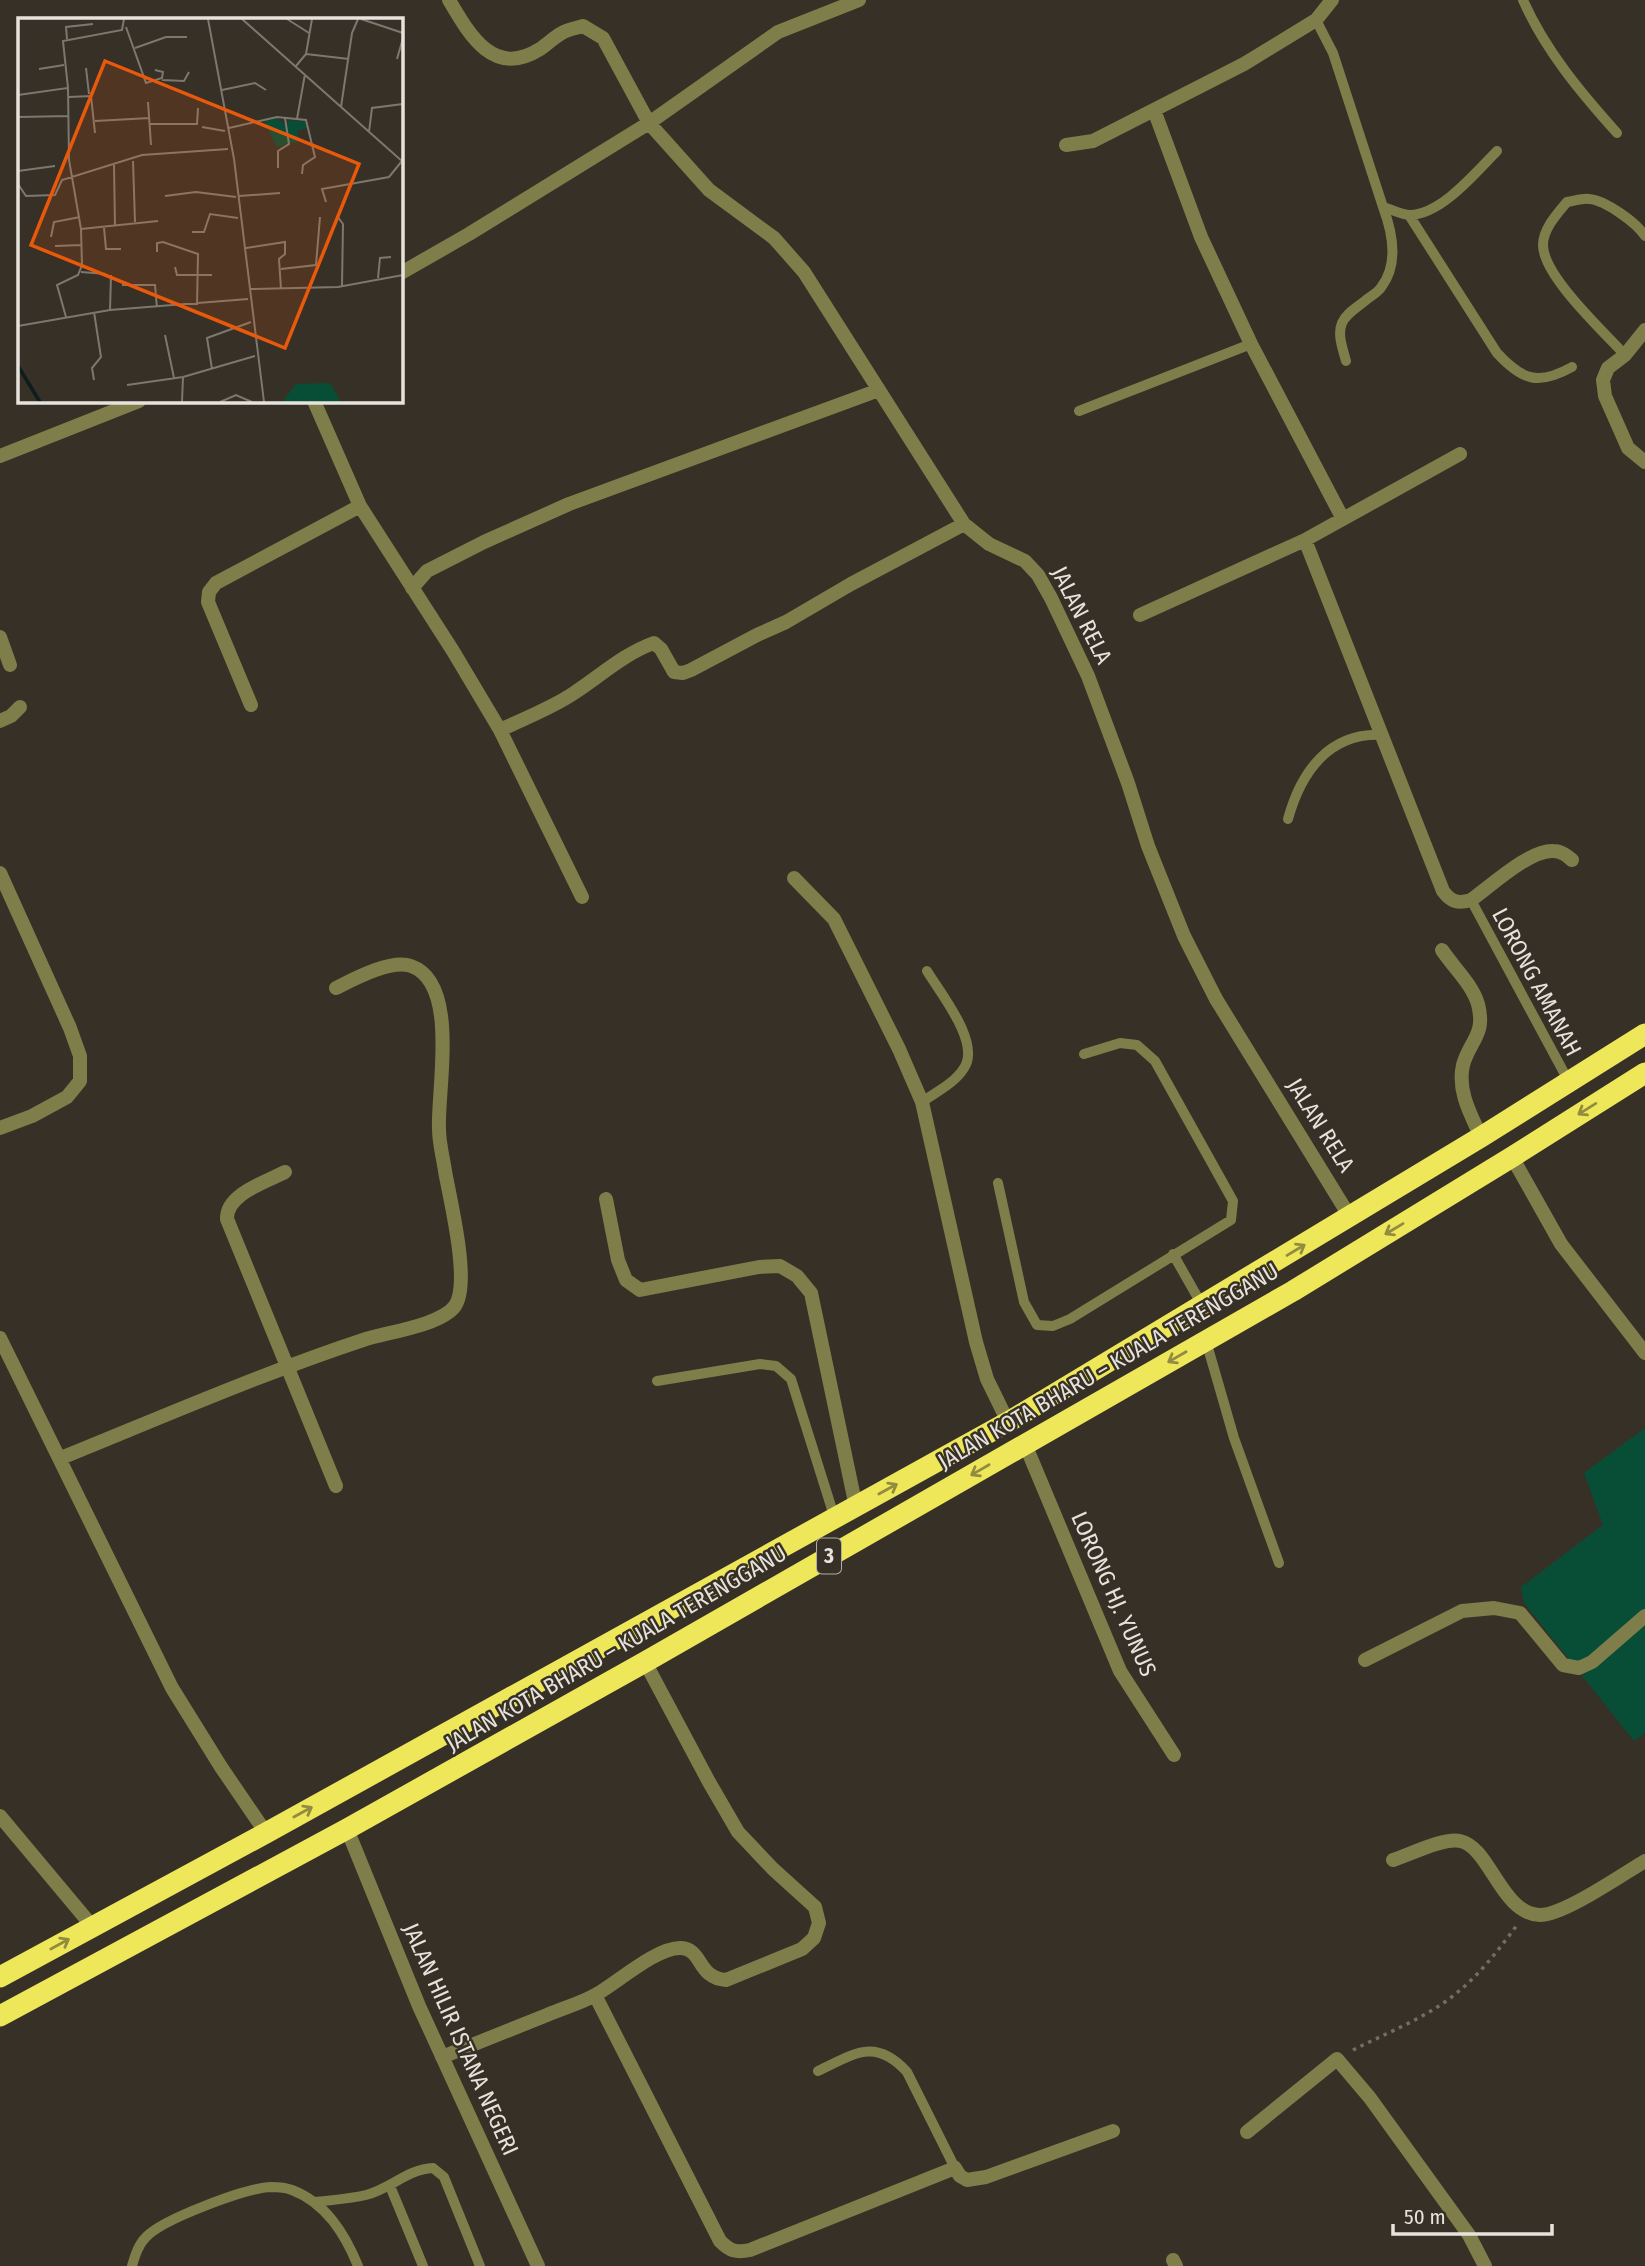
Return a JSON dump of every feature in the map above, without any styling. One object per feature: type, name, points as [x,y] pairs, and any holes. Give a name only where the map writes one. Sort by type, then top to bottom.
[{"type":"highway","name":"JALAN KOTA BHARU – KUALA TERENGGANU","points":[[0,1977],[266,1833],[1008,1422],[1481,1138],[1645,1034]]},
{"type":"highway","name":"JALAN KOTA BHARU – KUALA TERENGGANU","points":[[0,2016],[347,1829],[645,1662],[1293,1291],[1645,1073]]},
{"type":"street","name":"JALAN RELA","points":[[449,0],[466,30],[485,50],[502,58],[521,59],[541,49],[563,32],[583,26],[603,38],[649,123],[709,190],[774,238],[804,272],[964,523],[989,544],[1024,561],[1038,575],[1088,676],[1128,783],[1148,846],[1184,936],[1216,999],[1350,1217]]},
{"type":"street","points":[[402,272],[649,123],[778,32],[859,0]]},
{"type":"street","points":[[1066,145],[1093,141],[1244,64],[1316,20],[1332,0]]},
{"type":"street","points":[[1154,110],[1201,237],[1251,344],[1343,519]]},
{"type":"street","points":[[1645,330],[1625,355],[1608,368],[1603,380],[1605,396],[1628,448],[1645,462]]},
{"type":"street","points":[[412,587],[427,571],[569,504],[879,390]]},
{"type":"street","points":[[0,456],[136,402]]},
{"type":"street","points":[[314,402],[360,506],[500,730],[582,897]]},
{"type":"street","points":[[1140,615],[1305,540],[1461,454]]},
{"type":"street","points":[[251,705],[208,602],[209,592],[216,583],[360,506]]},
{"type":"street","points":[[500,730],[572,695],[623,660],[654,643],[661,649],[674,671],[683,673],[691,670],[786,622],[964,523]]},
{"type":"street","points":[[1305,540],[1443,891],[1455,902],[1462,903],[1471,900],[1537,853],[1551,850],[1563,853],[1572,860]]},
{"type":"street","points":[[0,637],[10,665]]},
{"type":"street","points":[[0,721],[11,716],[20,707]]},
{"type":"street","points":[[0,873],[70,1028],[80,1056],[80,1081],[67,1097],[32,1116],[0,1128]]},
{"type":"street","points":[[794,878],[834,919],[900,1049],[922,1102],[976,1342],[987,1379],[1008,1422]]},
{"type":"street","points":[[1442,950],[1471,987],[1477,1001],[1480,1021],[1477,1038],[1463,1065],[1462,1084],[1465,1100],[1481,1138]]},
{"type":"street","points":[[61,1458],[287,1367],[368,1338],[437,1319],[454,1306],[462,1283],[439,1130],[442,1024],[438,1000],[427,978],[410,965],[386,967],[336,988]]},
{"type":"street","points":[[1512,1157],[1561,1244],[1645,1353]]},
{"type":"street","points":[[285,1172],[236,1199],[227,1210],[227,1219],[336,1486]]},
{"type":"street","points":[[606,1199],[618,1260],[626,1280],[640,1290],[759,1267],[780,1266],[797,1276],[811,1293],[856,1507]]},
{"type":"street","points":[[0,1338],[172,1688],[266,1833]]},
{"type":"street","name":"LORONG HJ. YUNUS","points":[[1025,1444],[1120,1671],[1174,1755]]},
{"type":"street","points":[[1365,1660],[1462,1611],[1494,1608],[1520,1613],[1563,1665],[1578,1668],[1592,1662],[1645,1616]]},
{"type":"street","points":[[442,2057],[595,1995],[649,1959],[683,1948],[695,1954],[705,1971],[715,1979],[726,1980],[802,1949],[814,1938],[820,1923],[815,1907],[738,1832],[645,1662]]},
{"type":"street","points":[[0,1816],[92,1926]]},
{"type":"street","name":"JALAN HILIR ISTANA NEGERI","points":[[347,1829],[419,2006],[538,2266]]},
{"type":"street","points":[[1393,1860],[1447,1841],[1461,1841],[1472,1848],[1512,1900],[1526,1912],[1541,1915],[1559,1911],[1645,1861]]},
{"type":"street","points":[[595,1995],[720,2241],[729,2250],[750,2250],[955,2168],[960,2176],[967,2180],[986,2177],[1113,2131]]},
{"type":"street","points":[[1247,2132],[1336,2059],[1370,2098],[1469,2235],[1485,2266]]},
{"type":"lane","points":[[1522,0],[1530,18],[1565,72],[1617,133]]},
{"type":"lane","points":[[1316,20],[1333,53],[1391,236],[1391,268],[1382,287],[1350,313],[1341,324],[1340,340],[1346,361]]},
{"type":"lane","points":[[1383,207],[1409,215],[1446,200],[1497,152]]},
{"type":"lane","points":[[1625,355],[1550,270],[1543,245],[1552,220],[1567,202],[1591,198],[1614,209],[1645,236]]},
{"type":"lane","points":[[1409,215],[1497,353],[1511,368],[1524,377],[1538,379],[1555,377],[1572,367]]},
{"type":"lane","points":[[1079,411],[1251,344]]},
{"type":"lane","points":[[1288,819],[1294,800],[1315,762],[1347,739],[1366,734],[1382,735]]},
{"type":"lane","name":"LORONG AMANAH","points":[[1471,900],[1569,1082]]},
{"type":"lane","points":[[922,1102],[957,1078],[966,1066],[970,1054],[967,1039],[927,971]]},
{"type":"lane","points":[[998,1183],[1024,1302],[1037,1325],[1053,1326],[1070,1320],[1231,1220],[1233,1201],[1155,1061],[1137,1045],[1120,1044],[1084,1054]]},
{"type":"lane","points":[[1173,1254],[1202,1306]]},
{"type":"lane","points":[[1206,1340],[1234,1438],[1279,1563]]},
{"type":"lane","points":[[657,1381],[761,1364],[776,1366],[791,1379],[835,1519]]},
{"type":"lane","points":[[818,2071],[862,2052],[880,2052],[895,2060],[907,2072],[955,2168]]},
{"type":"lane","points":[[315,2202],[366,2195],[422,2169],[433,2168],[444,2177],[480,2266]]},
{"type":"lane","points":[[390,2186],[423,2266]]},
{"type":"lane","points":[[132,2266],[145,2237],[172,2219],[248,2191],[271,2187],[291,2190],[315,2202],[333,2220],[351,2248],[358,2266]]},
{"type":"path","points":[[1336,2059],[1432,2010],[1460,1991],[1506,1941],[1526,1912]]},
{"type":"green space","points":[[1645,1428],[1645,1733],[1634,1741],[1524,1603],[1521,1587],[1603,1525],[1584,1473]]}]
